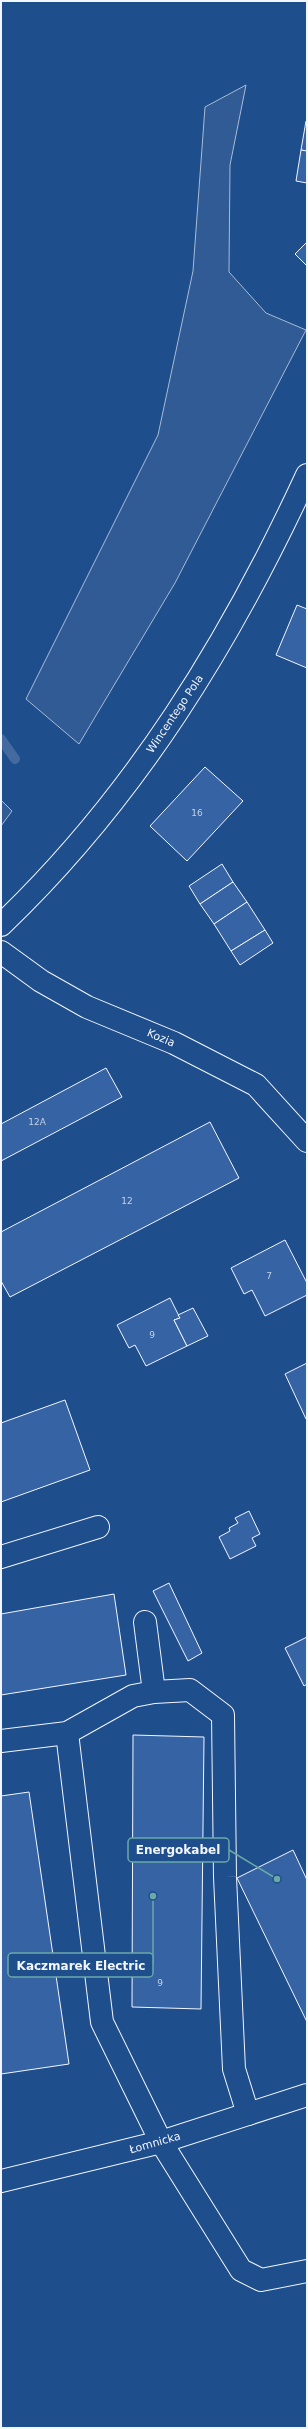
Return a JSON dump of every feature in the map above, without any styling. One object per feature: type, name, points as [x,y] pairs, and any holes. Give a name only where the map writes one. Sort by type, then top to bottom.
[{"type":"street","name":"Wincentego Pola","points":[[1,925],[69,854],[117,797],[171,723],[218,649],[270,556],[307,475]]},
{"type":"street","name":"Kozia","points":[[1,952],[41,981],[88,1007],[174,1043],[256,1085],[307,1141]]},
{"type":"street","points":[[1,1557],[98,1527]]},
{"type":"street","points":[[144,1622],[154,1692]]},
{"type":"street","points":[[1,1741],[66,1733],[133,1696],[154,1692],[190,1690],[223,1715],[225,1878],[234,2069],[248,2114]]},
{"type":"street","points":[[66,1733],[102,2022],[161,2142],[241,2270],[261,2280],[307,2271]]},
{"type":"street","name":"Łomnicka","points":[[1,2181],[161,2142],[307,2095]]},
{"type":"shaded area","points":[[246,85],[230,165],[229,272],[266,313],[306,330],[175,583],[79,744],[26,699],[158,435],[193,271],[205,107]]},
{"type":"shaded area","points":[[1,800],[12,811],[1,826]]},
{"type":"building","points":[[307,121],[307,151],[301,150]]},
{"type":"building","points":[[301,150],[307,151],[307,183],[296,181]]},
{"type":"building","points":[[306,243],[307,244],[307,266],[295,254]]},
{"type":"building","points":[[297,605],[307,609],[307,668],[276,655]]},
{"type":"building","points":[[205,767],[243,801],[187,861],[150,826]]},
{"type":"building","points":[[222,864],[233,882],[200,904],[189,886]]},
{"type":"building","points":[[233,882],[247,902],[214,924],[200,904]]},
{"type":"building","points":[[247,902],[265,930],[231,951],[214,924]]},
{"type":"building","points":[[265,930],[273,943],[240,965],[231,951]]},
{"type":"building","points":[[106,1068],[122,1097],[1,1161],[1,1124]]},
{"type":"building","points":[[210,1122],[239,1178],[10,1297],[1,1281],[1,1232]]},
{"type":"building","points":[[285,1240],[307,1283],[307,1295],[265,1316],[252,1290],[244,1294],[231,1268]]},
{"type":"building","points":[[170,1298],[180,1318],[174,1320],[187,1346],[146,1366],[135,1345],[129,1348],[117,1325]]},
{"type":"building","points":[[193,1308],[208,1336],[187,1346],[174,1320],[180,1318],[178,1315]]},
{"type":"building","points":[[307,1363],[307,1418],[306,1419],[285,1374]]},
{"type":"building","points":[[65,1400],[90,1470],[1,1502],[1,1423]]},
{"type":"building","points":[[249,1511],[260,1534],[252,1538],[256,1546],[230,1559],[219,1537],[230,1531],[229,1528],[238,1523],[235,1518]]},
{"type":"building","points":[[169,1583],[202,1653],[188,1661],[153,1591]]},
{"type":"building","points":[[114,1594],[126,1675],[1,1695],[1,1614]]},
{"type":"building","points":[[307,1637],[307,1684],[304,1686],[285,1648]]},
{"type":"building","points":[[133,1735],[204,1737],[201,2009],[132,2007]]},
{"type":"building","points":[[29,1792],[69,2064],[1,2074],[1,1796]]},
{"type":"building","points":[[293,1850],[307,1880],[307,2022],[237,1878]]},
{"type":"waterway","points":[[1,739],[15,759]]},
{"type":"place","name":"Energokabel","points":[[277,1879]]},
{"type":"place","name":"Kaczmarek Electric","points":[[153,1896]]}]
